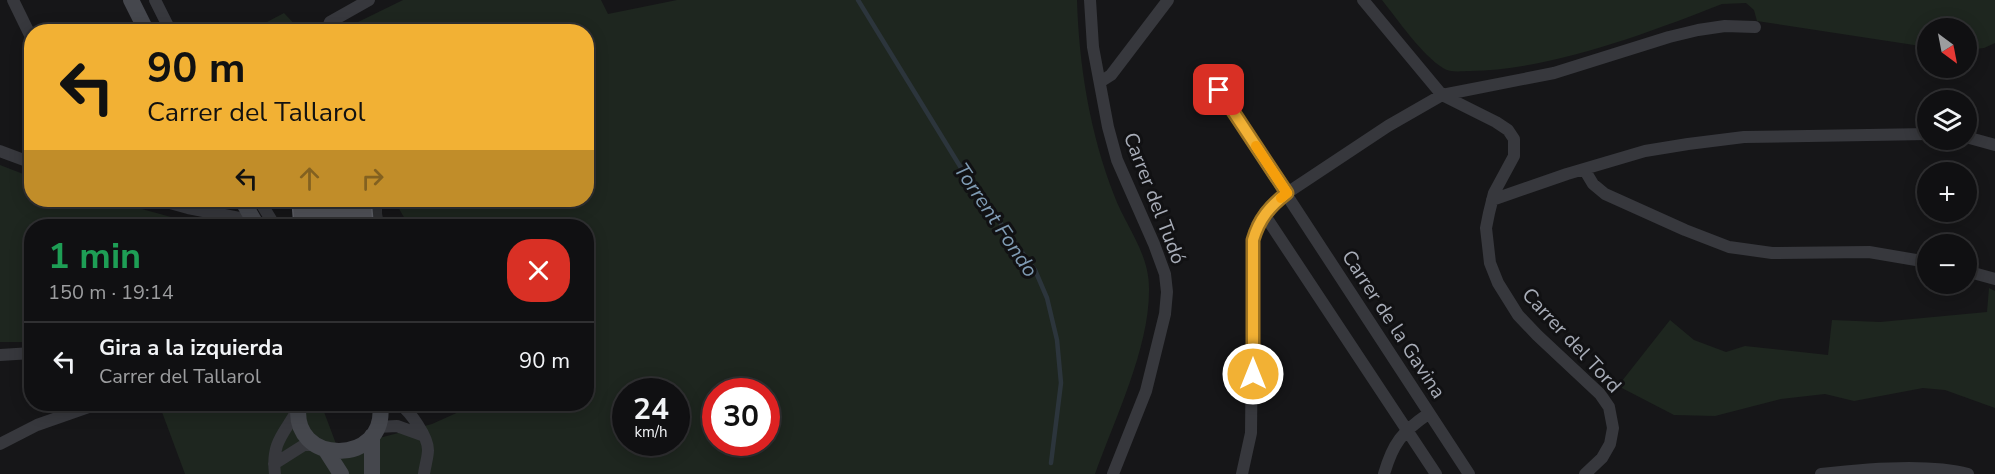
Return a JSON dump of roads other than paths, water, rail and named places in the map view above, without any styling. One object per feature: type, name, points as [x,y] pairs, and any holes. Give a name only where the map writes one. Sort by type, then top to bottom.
[{"type":"main road","points":[[131,0],[143,24]]},
{"type":"main road","points":[[299,411],[302,429],[321,447],[341,474]]},
{"type":"main road","points":[[372,474],[370,453],[380,411]]},
{"type":"main road","points":[[321,447],[346,451],[364,443],[374,431]]},
{"type":"street","points":[[13,0],[25,24]]},
{"type":"street","points":[[155,0],[167,24]]},
{"type":"street","points":[[329,24],[369,0]]},
{"type":"street","name":"Carrer del Tudó","points":[[1090,0],[1093,47],[1108,127],[1117,160],[1165,274],[1167,292],[1163,323],[1146,391],[1113,474]]},
{"type":"street","points":[[1100,82],[1112,75],[1168,0]]},
{"type":"street","points":[[1363,0],[1442,95]]},
{"type":"street","points":[[1242,474],[1248,453],[1251,424],[1253,240],[1257,225],[1264,214],[1287,193],[1388,126],[1442,95],[1554,73],[1698,30],[1725,26],[1755,27]]},
{"type":"street","name":"Carrer de la Gavina","points":[[1207,73],[1469,474]]},
{"type":"street","name":"Carrer del Tord","points":[[1442,95],[1496,122],[1508,130],[1514,139],[1514,156],[1494,193],[1486,228],[1490,263],[1503,291],[1518,315],[1600,394],[1609,406],[1613,428],[1610,444],[1597,470],[1585,474]]},
{"type":"street","points":[[1492,200],[1645,151],[1744,137],[1917,134]]},
{"type":"street","points":[[1977,140],[1995,145]]},
{"type":"street","points":[[0,151],[24,160]]},
{"type":"street","points":[[1584,169],[1593,184],[1605,194],[1657,219],[1729,247],[1772,253],[1869,252],[1917,260]]},
{"type":"street","points":[[184,207],[235,219]]},
{"type":"street","points":[[1264,214],[1436,474]]},
{"type":"street","points":[[1977,274],[1995,279]]},
{"type":"street","points":[[0,355],[24,354]]},
{"type":"street","points":[[0,444],[37,425],[77,411]]},
{"type":"street","points":[[274,469],[273,452],[276,443],[295,411]]},
{"type":"street","points":[[409,411],[428,450],[424,474]]},
{"type":"street","points":[[1384,474],[1398,439],[1406,429],[1428,414]]},
{"type":"street","points":[[374,431],[397,426],[422,435]]},
{"type":"street","points":[[274,469],[304,446],[321,447]]},
{"type":"street","points":[[1821,474],[1856,470],[1930,469],[1968,474]]},
{"type":"waterway","name":"Torrent Fondo","points":[[858,0],[966,176],[1035,270],[1047,298],[1057,340],[1061,383],[1051,463]]}]
